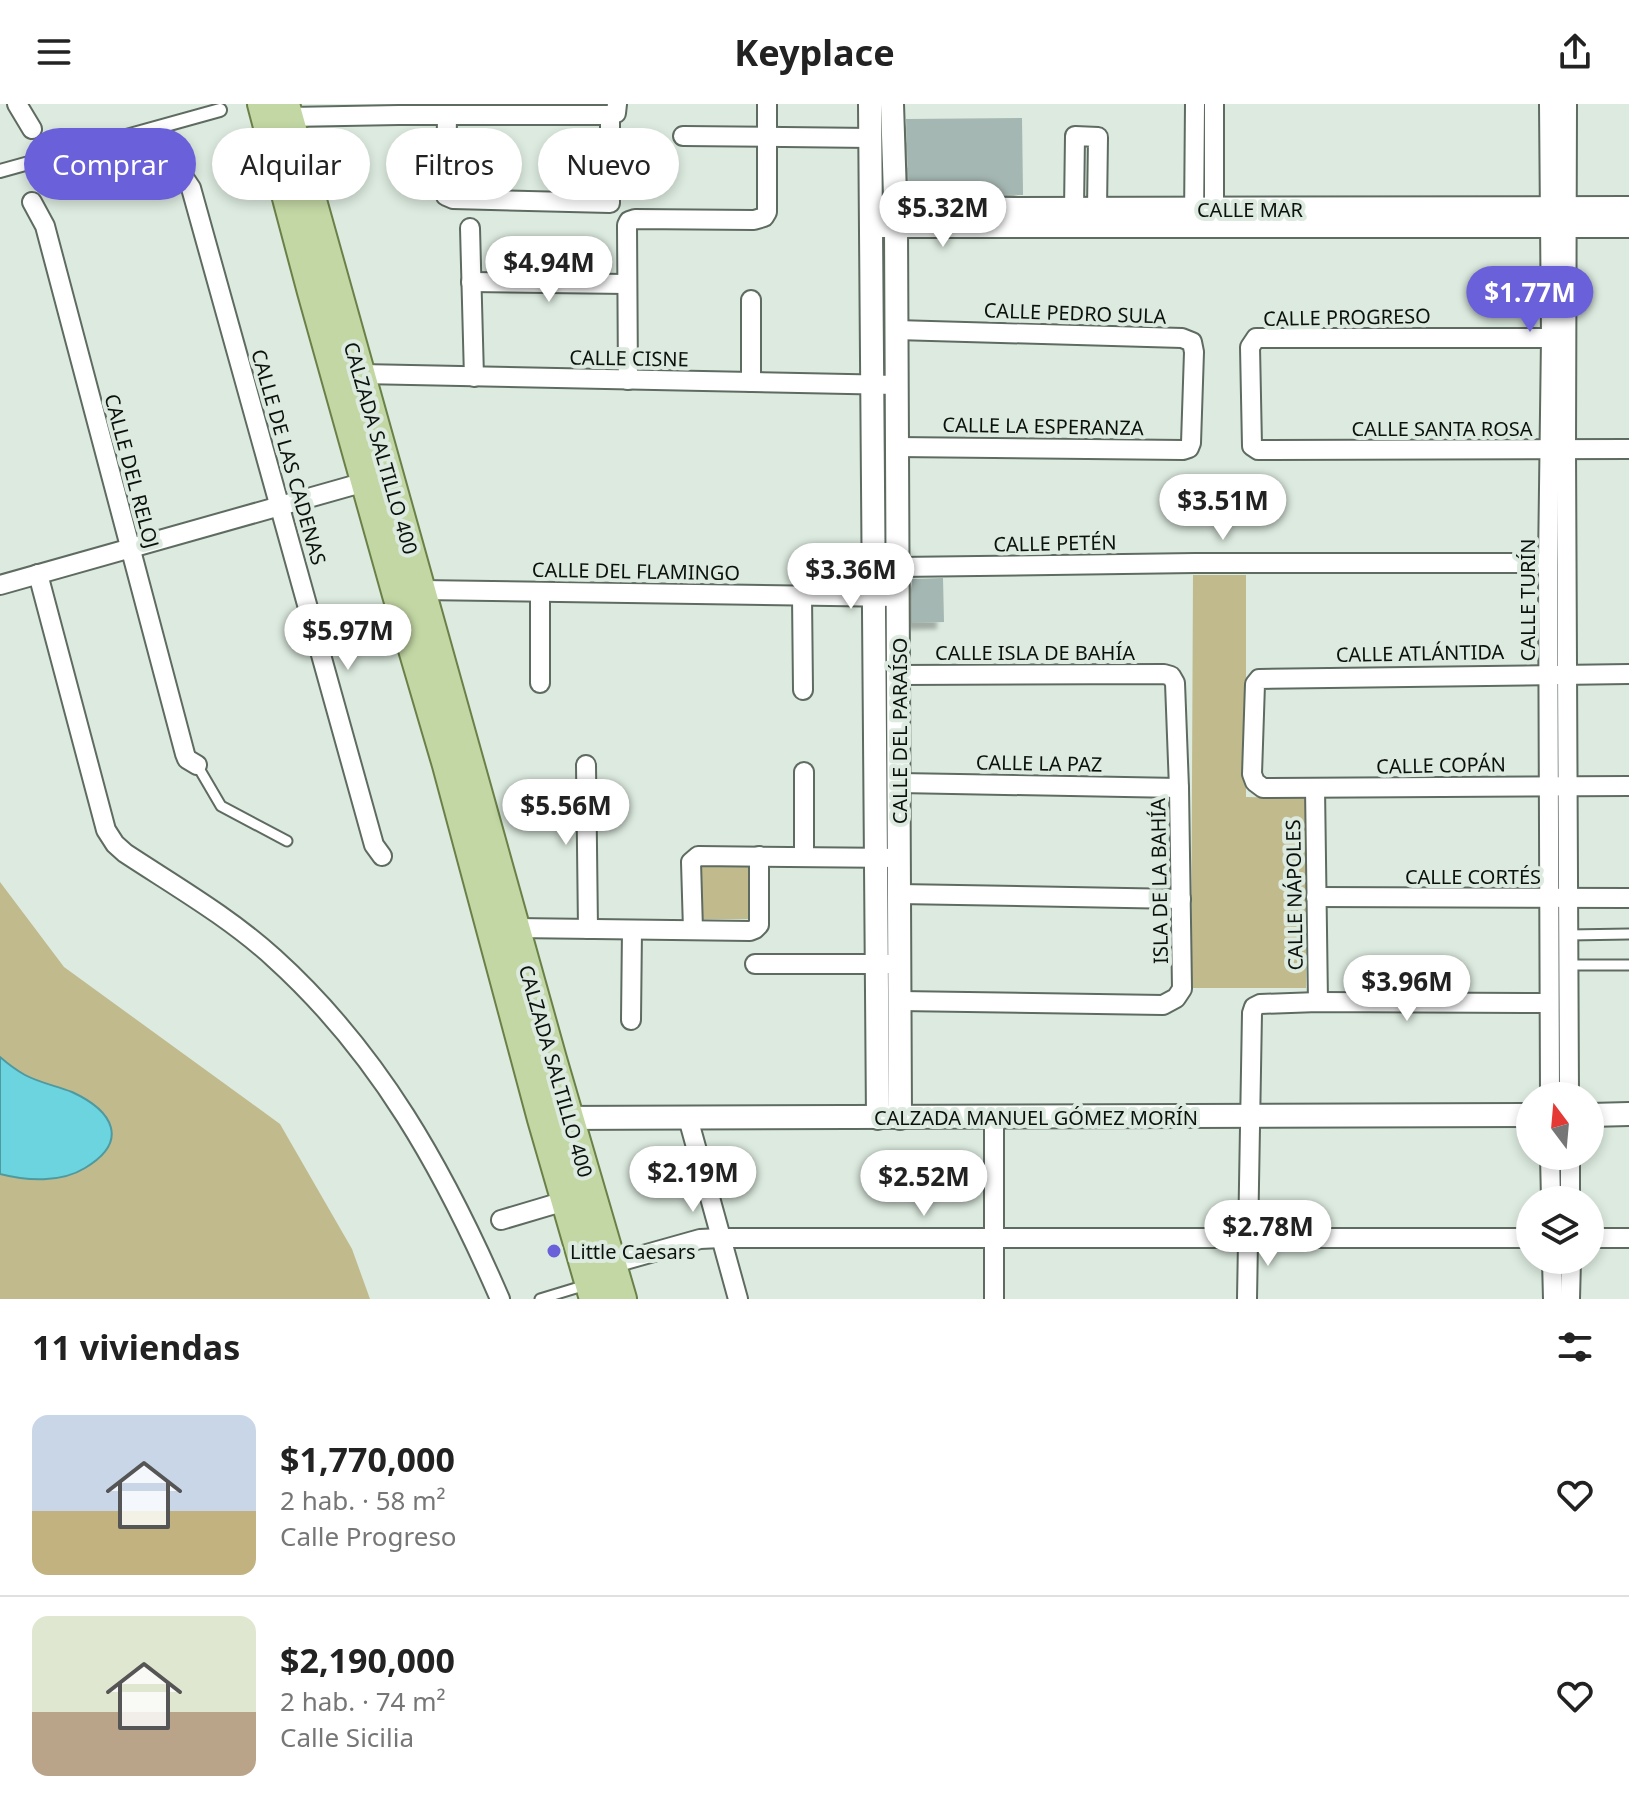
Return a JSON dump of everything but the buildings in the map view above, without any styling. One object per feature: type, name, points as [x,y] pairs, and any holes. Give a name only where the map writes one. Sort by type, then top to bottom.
[{"type":"main road","name":"CALZADA SALTILLO 400","points":[[262,104],[365,482],[447,765],[556,1118],[622,1299]]},
{"type":"main road","name":"CALZADA SALTILLO 400","points":[[287,110],[516,928],[556,1118],[565,1201],[592,1291]]},
{"type":"street","points":[[17,104],[31,128]]},
{"type":"street","points":[[628,380],[629,221],[754,220],[764,217],[767,212],[767,104]]},
{"type":"street","name":"CALLE DEL PARAÍSO","points":[[870,104],[876,858],[888,964],[889,1118]]},
{"type":"street","name":"CALLE DEL PARAÍSO","points":[[889,1118],[900,1001],[888,964],[899,894],[896,217],[892,104]]},
{"type":"street","points":[[1195,104],[1204,217]]},
{"type":"street","points":[[1204,217],[1214,104]]},
{"type":"street","name":"CALLE TURÍN","points":[[1549,104],[1559,217],[1558,450],[1548,563],[1550,1082]]},
{"type":"street","name":"CALLE TURÍN","points":[[1567,104],[1551,338],[1568,674],[1569,1082]]},
{"type":"street","points":[[287,110],[400,109],[447,115],[614,111],[610,203],[453,199],[446,196],[447,115]]},
{"type":"street","points":[[0,171],[220,110]]},
{"type":"street","points":[[683,136],[871,138]]},
{"type":"street","name":"CALLE DE LAS CADENAS","points":[[194,200],[374,845],[382,856]]},
{"type":"street","name":"CALLE DEL RELOJ","points":[[32,202],[45,226],[130,548],[191,760]]},
{"type":"street","name":"CALLE MAR","points":[[871,217],[1559,217],[1629,208]]},
{"type":"street","name":"CALLE MAR","points":[[896,217],[1085,209],[1204,217]]},
{"type":"street","name":"CALLE MAR","points":[[1559,217],[1629,226]]},
{"type":"street","points":[[470,228],[474,377]]},
{"type":"street","points":[[471,282],[627,284]]},
{"type":"street","points":[[751,300],[751,382]]},
{"type":"street","name":"CALLE PEDRO SULA","points":[[896,330],[1187,339],[1192,342],[1194,352],[1189,448]]},
{"type":"street","name":"CALLE PROGRESO","points":[[1254,448],[1250,347],[1256,338],[1551,338]]},
{"type":"street","name":"CALLE CISNE","points":[[361,374],[897,385]]},
{"type":"street","name":"CALLE LA ESPERANZA","points":[[897,447],[1189,448]]},
{"type":"street","name":"CALLE SANTA ROSA","points":[[1254,448],[1629,449]]},
{"type":"street","points":[[0,585],[365,482]]},
{"type":"street","name":"CALLE PETÉN","points":[[898,567],[1548,563]]},
{"type":"street","points":[[38,574],[106,830],[125,853],[241,930],[329,1014],[383,1079],[407,1115],[456,1203],[500,1299]]},
{"type":"street","name":"CALLE DEL FLAMINGO","points":[[421,590],[898,597]]},
{"type":"street","points":[[540,592],[540,683]]},
{"type":"street","points":[[802,596],[803,690]]},
{"type":"street","name":"CALLE ATLÁNTIDA","points":[[1255,782],[1252,774],[1255,684],[1259,679],[1629,674]]},
{"type":"street","name":"CALLE ISLA DE BAHÍA","points":[[898,675],[1171,676]]},
{"type":"street","name":"ISLA DE LA BAHÍA","points":[[900,1001],[1163,1005],[1176,998],[1182,989],[1181,899],[1175,683],[1171,676]]},
{"type":"street","points":[[586,765],[588,929]]},
{"type":"street","points":[[804,772],[804,857]]},
{"type":"street","name":"CALLE COPÁN","points":[[1255,782],[1263,788],[1629,786]]},
{"type":"street","name":"CALLE LA PAZ","points":[[899,783],[1179,788]]},
{"type":"street","name":"CALLE NÁPOLES","points":[[1315,788],[1318,1002]]},
{"type":"street","points":[[693,930],[691,862],[698,856],[899,858]]},
{"type":"street","points":[[516,928],[750,931],[759,925],[759,856]]},
{"type":"street","points":[[899,894],[1181,899]]},
{"type":"street","name":"CALLE CORTÉS","points":[[1316,897],[1629,898]]},
{"type":"street","points":[[631,1020],[632,930]]},
{"type":"street","points":[[755,964],[888,964]]},
{"type":"street","points":[[1247,1299],[1254,1007],[1260,1004],[1318,1002],[1549,1003]]},
{"type":"street","points":[[1604,1115],[1629,1114]]},
{"type":"street","name":"CALZADA MANUEL GÓMEZ MORÍN","points":[[556,1118],[1516,1115]]},
{"type":"street","points":[[688,1118],[738,1299]]},
{"type":"street","points":[[994,1118],[994,1299]]},
{"type":"street","points":[[501,1220],[565,1201]]},
{"type":"street","points":[[611,1264],[700,1239],[721,1238],[1516,1238]]},
{"type":"street","points":[[1604,1238],[1629,1238]]},
{"type":"street","points":[[1552,1274],[1553,1299]]},
{"type":"street","points":[[1570,1299],[1571,1274]]},
{"type":"lane","points":[[191,760],[221,806],[287,841]]},
{"type":"lane","points":[[1549,935],[1629,934]]},
{"type":"lane","points":[[1549,965],[1629,965]]},
{"type":"lane","points":[[540,1299],[592,1291]]},
{"type":"shaded area","points":[[1193,575],[1246,575],[1246,797],[1307,798],[1306,988],[1191,988]]},
{"type":"shaded area","points":[[699,855],[750,855],[750,919],[699,919]]},
{"type":"shaded area","points":[[0,882],[64,967],[280,1124],[352,1249],[370,1299],[0,1299]]},
{"type":"water","points":[[0,1057],[25,1075],[72,1092],[98,1108],[111,1127],[108,1147],[99,1158],[76,1173],[55,1178],[32,1179],[0,1174]]},
{"type":"place","name":"Little Caesars","points":[[554,1251]]}]
